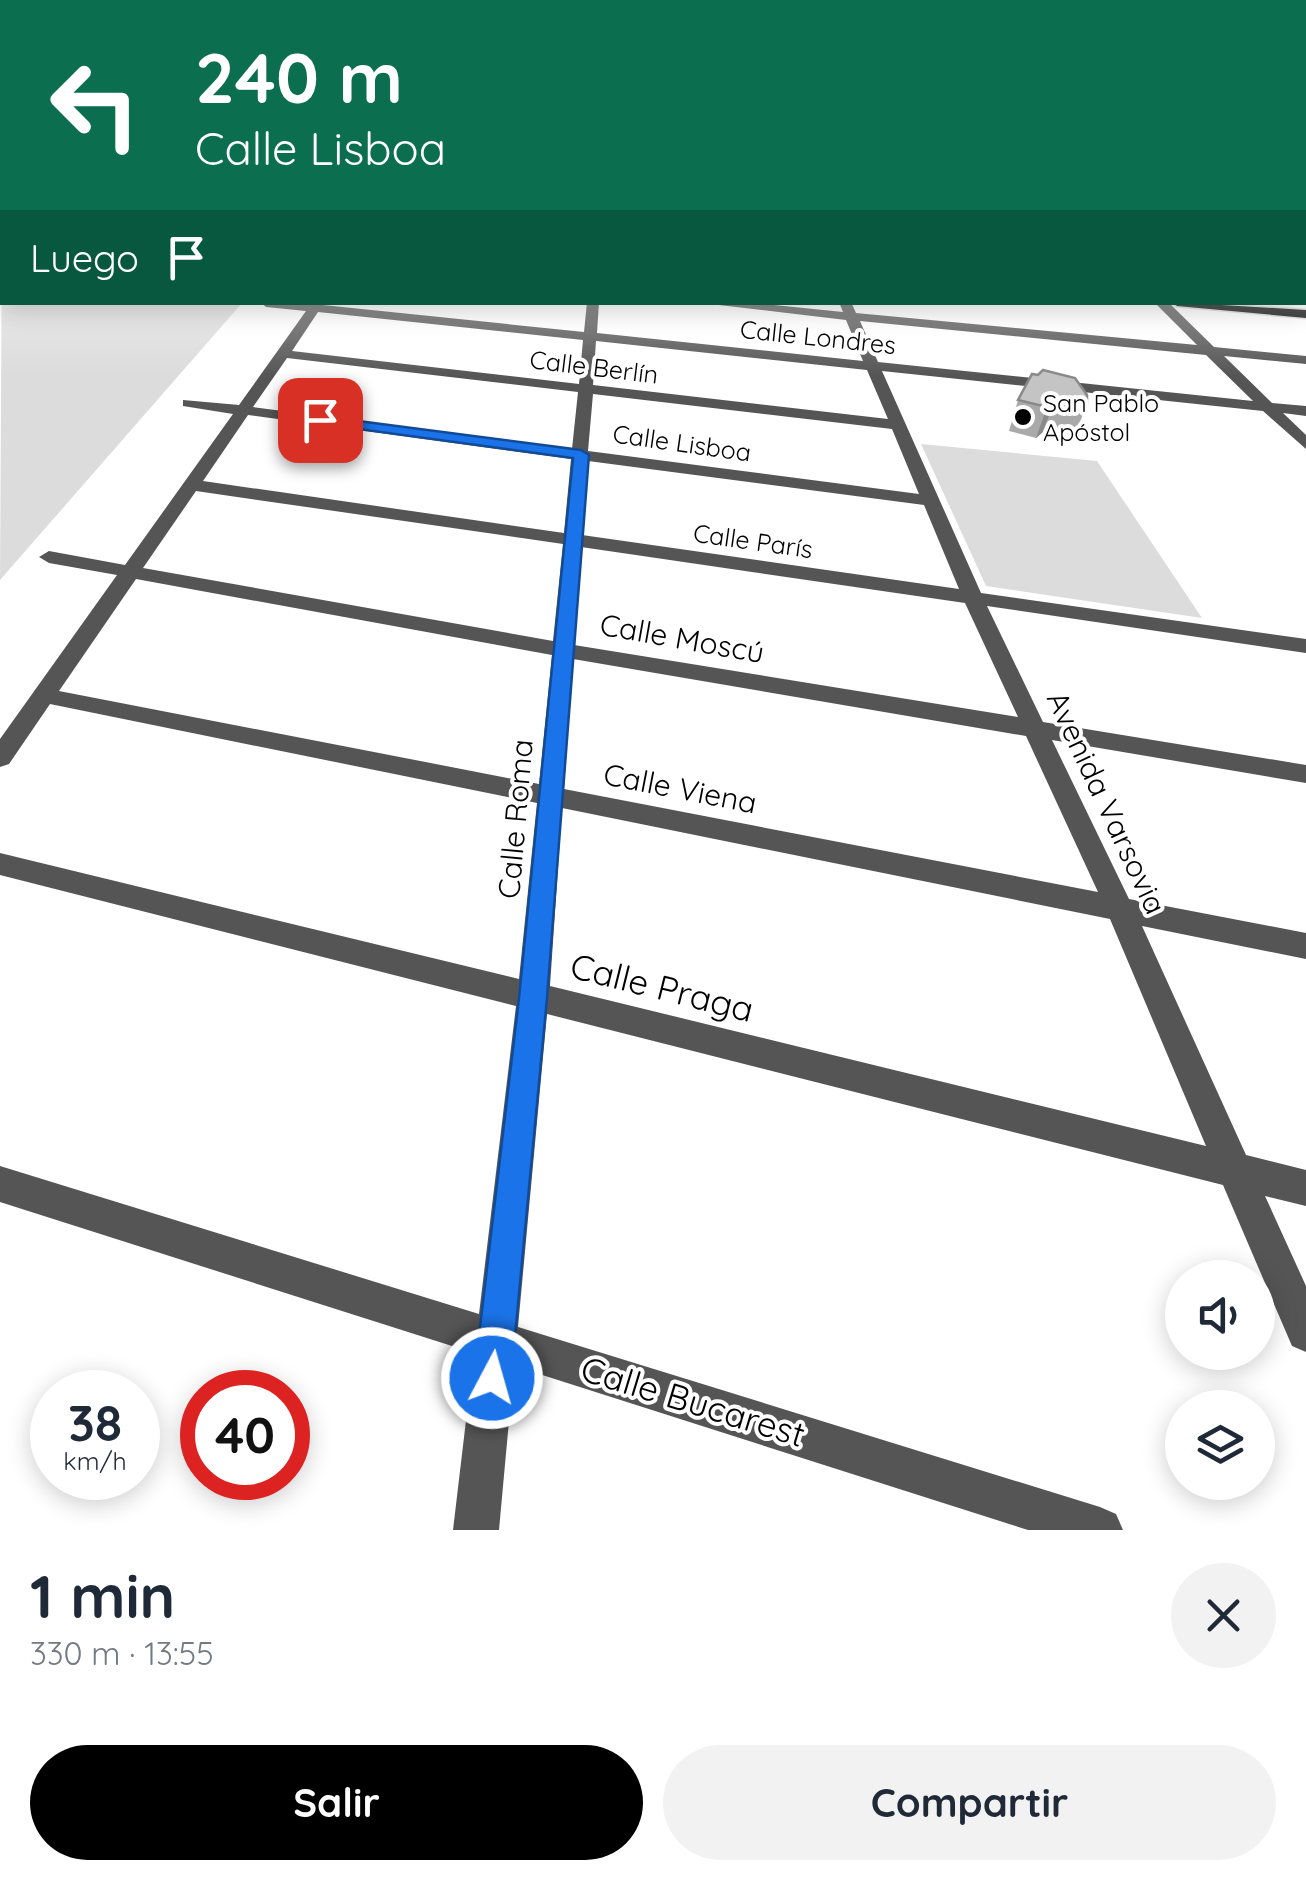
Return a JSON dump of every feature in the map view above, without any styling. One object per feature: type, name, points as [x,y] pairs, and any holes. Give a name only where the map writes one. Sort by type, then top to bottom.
[{"type":"main road","points":[[1208,305],[1306,314]]},
{"type":"street","name":"Calle Londres","points":[[317,305],[1306,411]]},
{"type":"street","points":[[0,758],[317,305]]},
{"type":"street","name":"Calle Roma","points":[[476,1530],[533,998],[593,305]]},
{"type":"street","points":[[756,305],[848,310],[1306,360]]},
{"type":"street","points":[[1163,305],[1306,444]]},
{"type":"street","name":"Avenida Varsovia","points":[[848,310],[973,598],[1120,909],[1306,1332]]},
{"type":"street","name":"Calle Berlín","points":[[285,354],[897,425]]},
{"type":"street","name":"Calle Lisboa","points":[[188,403],[931,501]]},
{"type":"street","name":"Calle París","points":[[193,485],[1306,646]]},
{"type":"street","name":"Calle Moscú","points":[[49,557],[564,650],[1306,774]]},
{"type":"street","name":"Calle Viena","points":[[42,695],[1306,946]]},
{"type":"street","name":"Calle Praga","points":[[0,864],[1306,1188]]},
{"type":"street","name":"Calle Bucarest","points":[[0,1184],[1100,1530]]},
{"type":"shaded area","points":[[2,305],[240,305],[0,580]]},
{"type":"shaded area","points":[[921,444],[1097,461],[1202,618],[986,586]]},
{"type":"building","points":[[1043,370],[1075,378],[1087,395],[1087,404],[1054,401],[1047,407],[1018,400],[1032,374]]},
{"type":"place","name":"San Pablo Apóstol","points":[[1023,417]]},
{"type":"route","points":[[320,420],[581,455],[533,998],[492,1378]]}]
